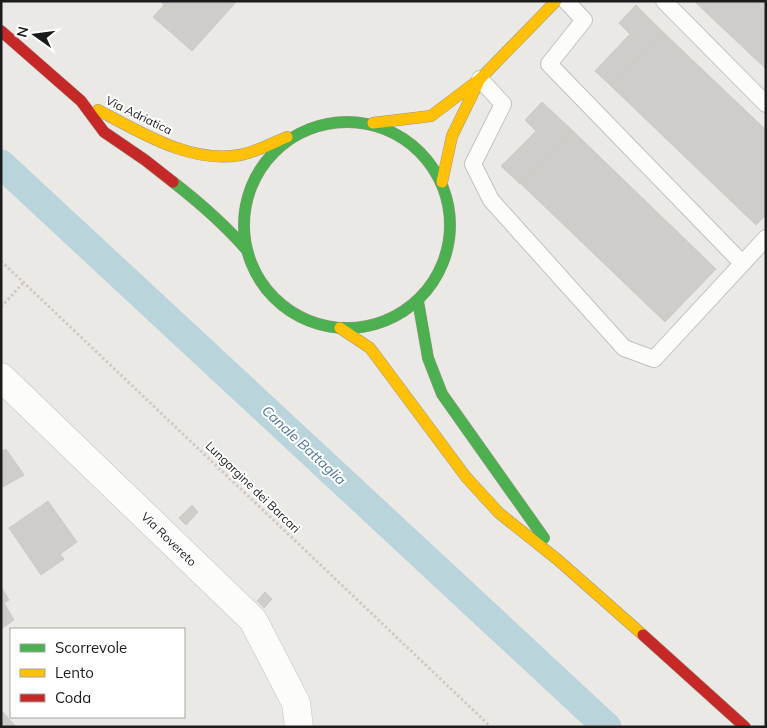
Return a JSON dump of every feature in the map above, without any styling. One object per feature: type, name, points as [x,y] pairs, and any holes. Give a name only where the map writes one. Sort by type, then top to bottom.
[{"type":"main road","points":[[371,124],[400,136],[425,156],[442,182],[450,213],[449,246],[438,276],[418,301],[394,317],[368,327],[340,328],[308,321],[280,304],[259,279],[246,249],[244,214],[254,180],[274,151],[302,131],[336,122],[371,124],[431,116],[480,79],[556,1]]},
{"type":"main road","name":"Via Adriatica","points":[[1,31],[81,101],[104,132],[145,160],[204,205],[246,249]]},
{"type":"main road","points":[[442,182],[452,136],[480,79]]},
{"type":"main road","name":"Via Adriatica","points":[[81,101],[172,146],[218,157],[240,155],[302,131]]},
{"type":"main road","points":[[418,301],[428,358],[442,394],[538,527],[558,560]]},
{"type":"main road","points":[[340,328],[370,348],[466,477],[499,512],[558,560],[745,727]]},
{"type":"street","name":"Via Rovereto","points":[[1,377],[253,620],[296,703],[299,727]]},
{"type":"lane","points":[[566,1],[584,20],[548,64],[742,263]]},
{"type":"lane","points":[[664,1],[766,104]]},
{"type":"lane","points":[[480,79],[503,104],[473,164],[491,200],[624,348],[654,359],[766,238]]},
{"type":"path","name":"Lungargine dei Barcari","points":[[1,261],[492,727]]},
{"type":"path","points":[[1,307],[24,282]]},
{"type":"building","points":[[160,1],[237,1],[192,51],[153,17],[164,5]]},
{"type":"building","points":[[694,1],[766,1],[766,69]]},
{"type":"building","points":[[636,5],[663,32],[611,86],[595,71],[630,34],[619,23]]},
{"type":"building","points":[[663,32],[766,130],[766,215],[756,225],[611,86]]},
{"type":"building","points":[[542,102],[572,130],[520,184],[501,166],[536,131],[525,120]]},
{"type":"building","points":[[572,130],[716,269],[665,322],[520,183]]},
{"type":"building","points":[[6,449],[24,475],[1,488],[1,452]]},
{"type":"building","points":[[48,501],[77,542],[60,554],[64,559],[41,575],[9,528]]},
{"type":"building","points":[[192,505],[198,512],[186,525],[179,518]]},
{"type":"building","points":[[1,587],[9,600],[4,603],[14,620],[1,629]]},
{"type":"building","points":[[265,592],[272,599],[264,608],[257,601]]},
{"type":"building","points":[[1,710],[16,727],[4,727],[1,724]]},
{"type":"waterway","name":"Canale Battaglia","points":[[1,164],[607,727]]},
{"type":"traffic: fast","points":[[347,122],[377,126],[396,134],[420,152],[438,176],[446,195],[450,225],[446,255],[438,274],[420,298],[396,316],[377,324],[347,328],[317,324],[298,316],[274,298],[256,274],[248,255],[244,225],[248,195],[256,176],[274,152],[298,134],[317,126],[347,122]]},
{"type":"traffic: fast","points":[[173,182],[211,214],[246,249]]},
{"type":"traffic: fast","points":[[418,301],[428,358],[442,394],[544,538]]},
{"type":"traffic: slow","points":[[373,123],[431,116],[480,79],[556,1]]},
{"type":"traffic: slow","points":[[442,182],[452,136],[478,83]]},
{"type":"traffic: slow","points":[[98,110],[166,144],[184,151],[203,155],[221,157],[246,154],[287,137]]},
{"type":"traffic: slow","points":[[340,328],[370,348],[466,477],[499,513],[558,560],[643,635]]},
{"type":"traffic: jam","points":[[1,31],[81,101],[104,132],[173,182]]},
{"type":"traffic: jam","points":[[643,635],[745,727]]}]
